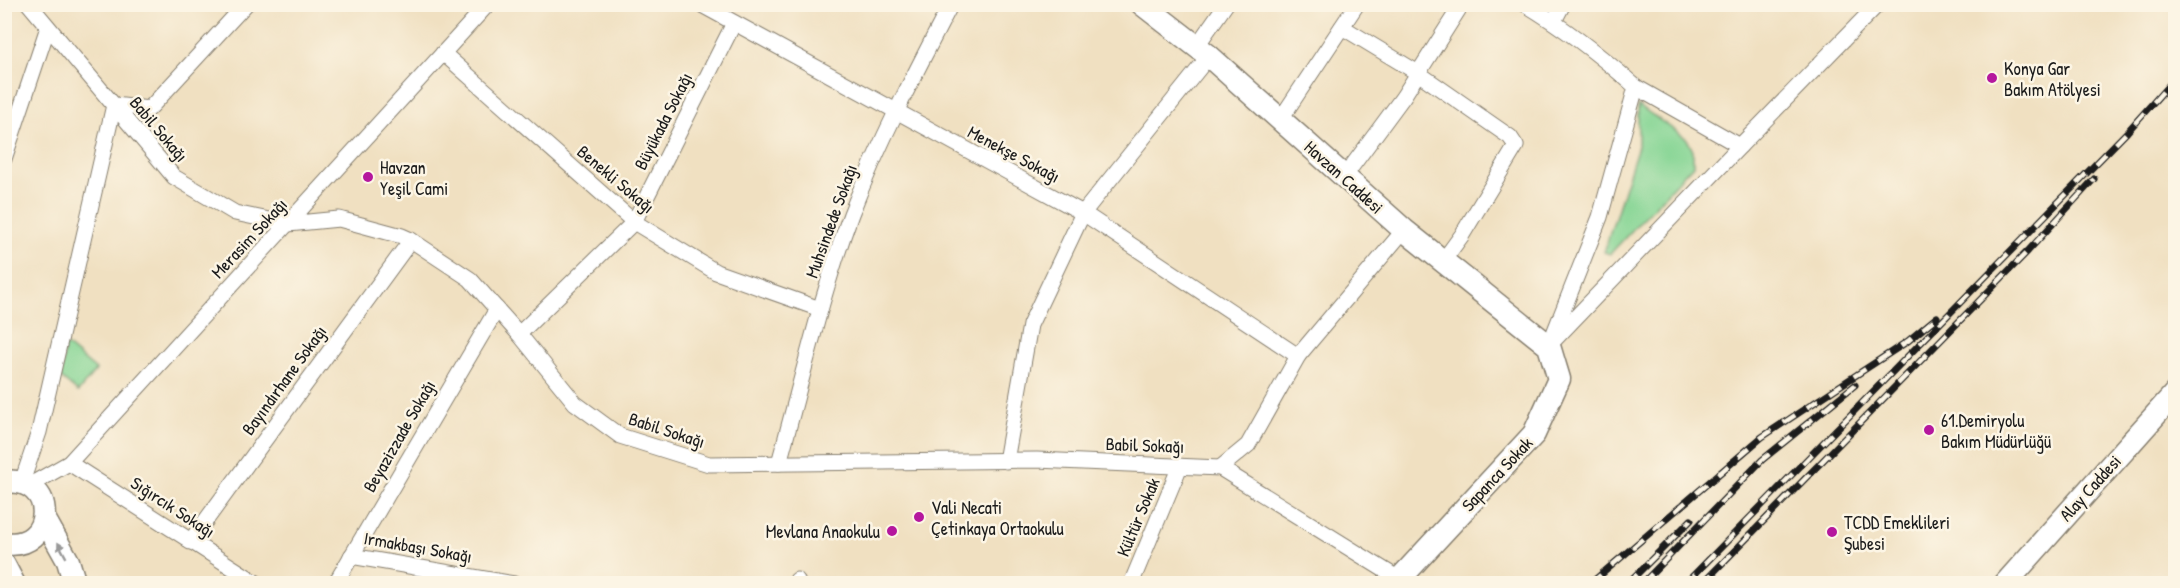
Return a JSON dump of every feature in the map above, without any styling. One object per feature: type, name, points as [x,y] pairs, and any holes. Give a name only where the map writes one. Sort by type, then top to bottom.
[{"type":"street","points":[[4,543],[26,542],[41,528],[44,518],[45,509],[37,492],[15,481],[39,432],[114,105],[149,109],[246,4]]},
{"type":"street","points":[[469,25],[474,4]]},
{"type":"street","name":"Merasim Sokağı","points":[[15,481],[69,463],[488,4]]},
{"type":"street","name":"Menekşe Sokağı","points":[[700,4],[1083,213],[1298,356]]},
{"type":"street","name":"Muhsindede Sokağı","points":[[779,463],[820,309],[851,214],[895,112],[951,4]]},
{"type":"street","name":"Havzan Caddesi","points":[[1142,4],[1202,52],[1404,230],[1549,346]]},
{"type":"street","points":[[1006,461],[1030,326],[1083,213],[1202,52],[1226,4]]},
{"type":"street","points":[[1280,120],[1357,4]]},
{"type":"street","points":[[1344,177],[1418,73],[1462,4]]},
{"type":"street","points":[[1525,4],[1554,21],[1607,61],[1636,87],[1740,146]]},
{"type":"street","points":[[1554,21],[1563,4]]},
{"type":"street","points":[[1549,346],[1878,4]]},
{"type":"street","name":"Babil Sokağı","points":[[31,6],[174,177],[235,213],[288,224],[339,219],[411,240],[470,279],[519,334],[575,403],[620,436],[709,464],[1006,461],[1220,468],[1397,581]]},
{"type":"street","name":"Büyükada Sokağı","points":[[519,334],[634,222],[734,23]]},
{"type":"street","points":[[4,159],[48,27]]},
{"type":"street","points":[[1342,27],[1418,73],[1510,137],[1516,146],[1462,235],[1443,261]]},
{"type":"street","name":"Benekli Sokağı","points":[[443,54],[634,222],[716,272],[820,309]]},
{"type":"street","points":[[1549,346],[1600,217],[1636,87]]},
{"type":"street","points":[[1220,468],[1248,445],[1298,356],[1404,230]]},
{"type":"street","name":"Bayındırhane Sokağı","points":[[190,542],[411,240]]},
{"type":"street","name":"Beyazizzade Sokağı","points":[[335,584],[496,309]]},
{"type":"street","name":"Sapanca Sokak","points":[[1397,581],[1534,434],[1559,379],[1549,346]]},
{"type":"street","name":"Alay Caddesi","points":[[2005,584],[2175,392]]},
{"type":"street","name":"Sığırcık Sokağı","points":[[69,463],[258,584]]},
{"type":"street","name":"Kültür Sokak","points":[[1131,584],[1180,466]]},
{"type":"street","points":[[44,518],[68,561],[75,584]]},
{"type":"street","name":"Irmakbaşı Sokağı","points":[[351,556],[514,584]]},
{"type":"street","points":[[4,565],[14,584]]},
{"type":"green space","points":[[1638,105],[1687,139],[1693,151],[1693,165],[1610,254],[1604,252],[1638,146]]},
{"type":"green space","points":[[65,344],[96,370],[78,392],[61,378]]},
{"type":"railway","points":[[1685,584],[2127,132],[2176,77]]},
{"type":"railway","points":[[1702,584],[2028,251],[2094,179]]},
{"type":"railway","points":[[1590,584],[1762,437],[1908,341],[1937,317]]},
{"type":"railway","points":[[1642,584],[1762,460],[1855,385]]},
{"type":"railway","points":[[1627,584],[1691,520]]},
{"type":"place","name":"Konya Gar Bakım Atölyesi","points":[[1992,78]]},
{"type":"place","name":"Havzan Yeşil Cami","points":[[368,177]]},
{"type":"place","name":"61.Demiryolu Bakım Müdürlüğü","points":[[1929,430]]},
{"type":"place","name":"Vali Necati Çetinkaya Ortaokulu","points":[[919,517]]},
{"type":"place","name":"Mevlana Anaokulu","points":[[892,531]]},
{"type":"place","name":"TCDD Emeklileri Şubesi","points":[[1832,532]]}]
